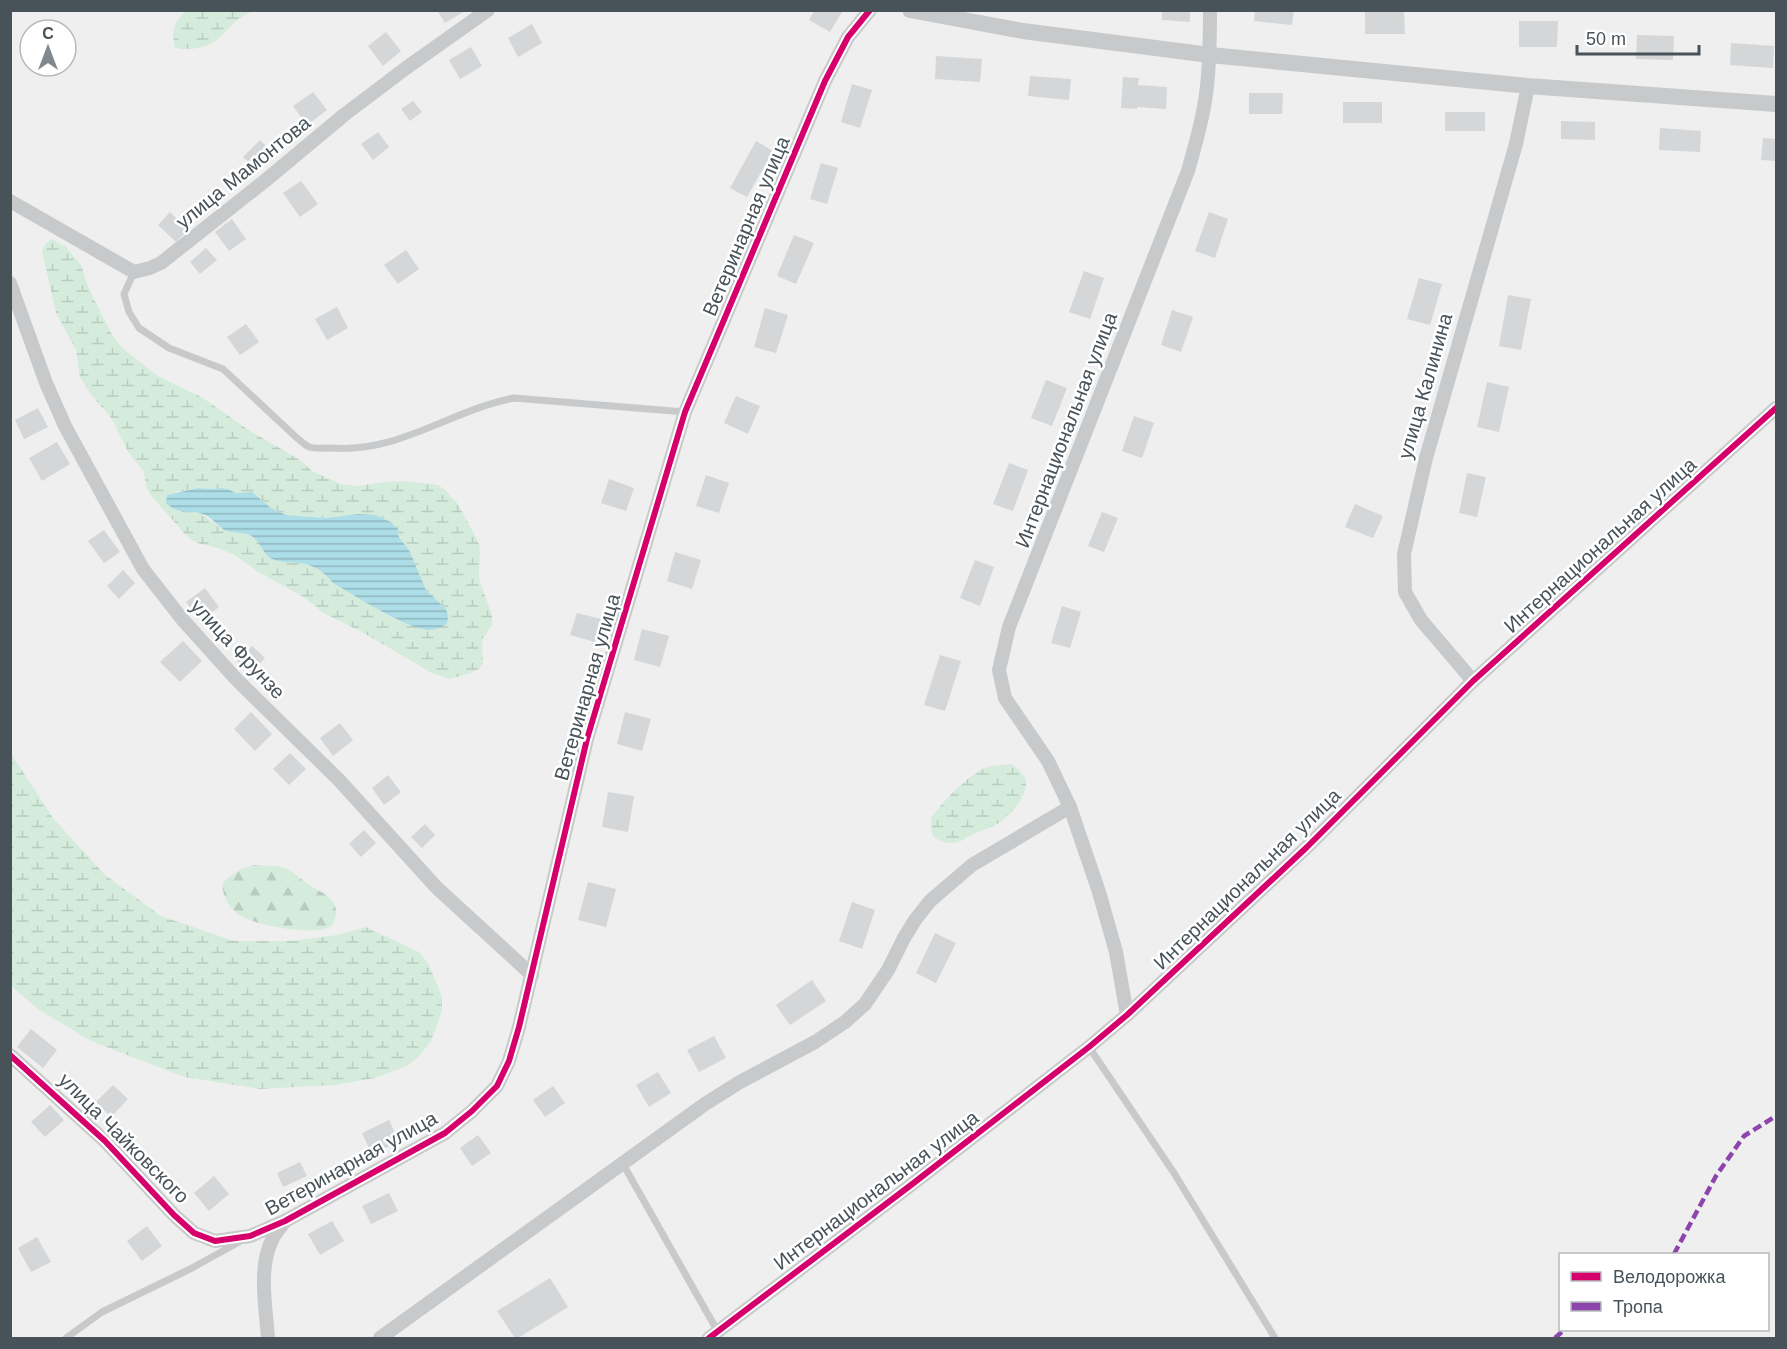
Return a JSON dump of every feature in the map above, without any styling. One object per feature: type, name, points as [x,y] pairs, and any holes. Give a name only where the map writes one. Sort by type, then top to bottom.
[{"type":"street","name":"улица Мамонтова","points":[[134,272],[161,263],[344,115],[488,10]]},
{"type":"street","name":"Ветеринарная улица","points":[[215,1241],[250,1236],[285,1221],[445,1133],[472,1111],[496,1086],[509,1061],[532,975],[587,739],[685,412],[825,81],[848,37],[870,10]]},
{"type":"street","points":[[910,10],[1023,31],[1210,56],[1528,86],[1776,104]]},
{"type":"street","name":"Интернациональная улица","points":[[1127,1015],[1116,952],[1099,892],[1070,807],[1048,761],[1005,698],[999,670],[1009,627],[1188,171],[1206,93],[1210,56],[1209,10]]},
{"type":"street","name":"улица Калинина","points":[[1473,681],[1421,620],[1405,592],[1404,554],[1426,458],[1516,144],[1528,86]]},
{"type":"street","points":[[10,201],[134,272]]},
{"type":"street","name":"улица Фрунзе","points":[[10,284],[64,426],[143,569],[182,619],[237,680],[339,780],[437,888],[532,975]]},
{"type":"street","name":"Интернациональная улица","points":[[714,1335],[1089,1047],[1127,1015],[1307,847],[1473,681],[1776,408]]},
{"type":"street","points":[[380,1338],[723,1093],[815,1042],[845,1022],[866,1004],[888,970],[915,920],[930,902],[972,865],[1070,807]]},
{"type":"street","name":"улица Чайковского","points":[[10,1055],[105,1141],[174,1215],[194,1233],[215,1241]]},
{"type":"street","points":[[268,1338],[265,1300],[267,1257],[272,1240],[285,1221]]},
{"type":"lane","points":[[134,272],[124,294],[129,312],[139,328],[169,348],[223,369],[309,447],[337,449],[372,446],[403,438],[495,402],[514,398],[685,412]]},
{"type":"lane","points":[[1089,1047],[1174,1173],[1275,1338]]},
{"type":"lane","points":[[623,1164],[714,1335]]},
{"type":"lane","points":[[66,1338],[102,1312],[192,1268],[250,1236]]},
{"type":"green space","points":[[185,11],[253,11],[233,24],[212,43],[191,49],[175,48],[174,28]]},
{"type":"green space","points":[[52,239],[66,247],[81,265],[89,289],[111,333],[121,347],[158,376],[203,398],[250,431],[300,460],[312,471],[341,484],[358,486],[404,481],[438,485],[445,490],[458,504],[479,543],[479,579],[492,615],[492,625],[483,638],[483,663],[479,669],[450,679],[432,673],[362,632],[325,614],[305,598],[260,573],[236,556],[190,539],[151,495],[146,487],[144,472],[128,452],[112,419],[89,392],[80,377],[76,350],[56,313],[42,251],[46,243]],"holes":[[[198,488],[228,489],[236,493],[252,492],[271,508],[286,515],[326,518],[358,514],[376,515],[391,522],[397,528],[399,537],[409,550],[426,590],[446,609],[396,619],[333,583],[326,575],[313,567],[281,562],[271,558],[254,538],[247,534],[223,529],[174,492]]]},
{"type":"green space","points":[[10,752],[53,818],[105,875],[161,916],[234,941],[293,941],[337,935],[366,927],[419,952],[429,965],[442,997],[442,1011],[431,1041],[407,1066],[375,1078],[335,1085],[260,1089],[184,1077],[91,1041],[38,1009],[11,986]]},
{"type":"green space","points":[[1012,764],[1025,778],[1025,791],[1018,804],[1002,821],[958,842],[944,842],[932,835],[931,818],[965,781],[988,767]]},
{"type":"green space","points":[[254,865],[285,868],[329,897],[333,901],[336,912],[332,925],[325,929],[314,930],[286,929],[258,923],[239,915],[227,901],[222,884],[236,872]]},
{"type":"water","points":[[198,488],[221,488],[236,493],[252,492],[271,508],[286,515],[326,518],[358,514],[376,515],[391,522],[397,528],[399,537],[409,550],[426,590],[446,609],[447,624],[430,630],[409,624],[381,611],[333,583],[326,575],[313,567],[281,562],[271,558],[250,535],[226,531],[205,515],[177,510],[166,503],[167,495]]},
{"type":"building","points":[[437,10],[462,10],[463,12],[445,23]]},
{"type":"building","points":[[815,10],[842,12],[830,32],[809,20]]},
{"type":"building","points":[[1162,10],[1190,10],[1190,22],[1162,20]]},
{"type":"building","points":[[1255,10],[1294,10],[1292,25],[1254,21]]},
{"type":"building","points":[[1404,11],[1405,34],[1365,34],[1365,12]]},
{"type":"building","points":[[1519,21],[1558,21],[1557,47],[1519,47]]},
{"type":"building","points":[[532,24],[542,43],[518,57],[508,38]]},
{"type":"building","points":[[386,32],[401,51],[383,66],[368,46]]},
{"type":"building","points":[[1637,35],[1674,36],[1673,60],[1636,59]]},
{"type":"building","points":[[1731,43],[1774,46],[1773,68],[1730,65]]},
{"type":"building","points":[[471,47],[482,66],[460,79],[449,60]]},
{"type":"building","points":[[936,56],[982,59],[980,82],[935,79]]},
{"type":"building","points":[[1030,76],[1071,79],[1069,100],[1028,96]]},
{"type":"building","points":[[1123,77],[1139,78],[1138,85],[1167,87],[1166,109],[1121,108]]},
{"type":"building","points":[[852,84],[872,90],[860,128],[841,122]]},
{"type":"building","points":[[313,92],[327,110],[307,125],[293,106]]},
{"type":"building","points":[[1249,93],[1283,93],[1282,114],[1249,114]]},
{"type":"building","points":[[413,101],[422,112],[410,121],[401,109]]},
{"type":"building","points":[[1343,102],[1382,102],[1382,123],[1343,123]]},
{"type":"building","points":[[1445,112],[1485,112],[1485,131],[1445,131]]},
{"type":"building","points":[[1561,121],[1595,122],[1595,140],[1561,139]]},
{"type":"building","points":[[1660,128],[1701,131],[1700,152],[1659,150]]},
{"type":"building","points":[[378,132],[389,147],[373,160],[361,144]]},
{"type":"building","points":[[1763,138],[1776,139],[1776,161],[1761,160]]},
{"type":"building","points":[[260,140],[272,152],[255,169],[243,157]]},
{"type":"building","points":[[756,141],[773,151],[747,197],[730,188]]},
{"type":"building","points":[[821,163],[838,168],[827,204],[810,199]]},
{"type":"building","points":[[301,181],[318,204],[300,217],[283,193]]},
{"type":"building","points":[[170,212],[188,230],[176,242],[158,225]]},
{"type":"building","points":[[1209,212],[1228,219],[1215,258],[1195,251]]},
{"type":"building","points":[[232,219],[246,239],[229,251],[215,232]]},
{"type":"building","points":[[794,235],[814,243],[796,284],[777,276]]},
{"type":"building","points":[[206,248],[217,260],[200,274],[190,262]]},
{"type":"building","points":[[406,250],[419,269],[398,284],[384,265]]},
{"type":"building","points":[[1084,271],[1104,278],[1090,319],[1069,312]]},
{"type":"building","points":[[1419,278],[1442,284],[1430,325],[1407,319]]},
{"type":"building","points":[[1508,295],[1531,299],[1521,350],[1499,346]]},
{"type":"building","points":[[337,307],[348,328],[327,340],[315,319]]},
{"type":"building","points":[[765,308],[788,315],[776,353],[754,347]]},
{"type":"building","points":[[1172,310],[1193,317],[1181,352],[1161,345]]},
{"type":"building","points":[[246,324],[259,342],[240,355],[227,337]]},
{"type":"building","points":[[1046,380],[1067,388],[1052,426],[1031,418]]},
{"type":"building","points":[[1487,382],[1509,387],[1499,432],[1477,427]]},
{"type":"building","points":[[736,396],[760,406],[748,434],[724,423]]},
{"type":"building","points":[[38,408],[48,427],[24,439],[15,420]]},
{"type":"building","points":[[1134,416],[1154,423],[1142,458],[1122,451]]},
{"type":"building","points":[[57,442],[70,464],[42,481],[29,458]]},
{"type":"building","points":[[1009,463],[1028,470],[1013,511],[993,504]]},
{"type":"building","points":[[1467,473],[1486,477],[1477,517],[1459,513]]},
{"type":"building","points":[[706,475],[729,483],[719,513],[696,506]]},
{"type":"building","points":[[609,479],[634,488],[626,511],[601,503]]},
{"type":"building","points":[[1355,504],[1383,516],[1373,538],[1345,527]]},
{"type":"building","points":[[1102,512],[1118,518],[1104,552],[1088,546]]},
{"type":"building","points":[[104,530],[120,552],[104,563],[88,541]]},
{"type":"building","points":[[675,552],[701,560],[692,589],[667,581]]},
{"type":"building","points":[[975,560],[994,567],[980,606],[960,598]]},
{"type":"building","points":[[123,570],[135,583],[119,599],[107,586]]},
{"type":"building","points":[[205,588],[219,607],[201,621],[186,602]]},
{"type":"building","points":[[1062,606],[1081,612],[1070,648],[1051,643]]},
{"type":"building","points":[[577,613],[601,619],[595,642],[570,635]]},
{"type":"building","points":[[642,629],[669,636],[660,667],[634,660]]},
{"type":"building","points":[[183,641],[202,661],[180,682],[160,662]]},
{"type":"building","points":[[252,646],[265,658],[250,674],[237,661]]},
{"type":"building","points":[[940,655],[961,661],[945,711],[924,705]]},
{"type":"building","points":[[251,712],[272,734],[255,751],[234,729]]},
{"type":"building","points":[[625,712],[651,719],[642,751],[617,744]]},
{"type":"building","points":[[340,723],[353,740],[333,756],[320,738]]},
{"type":"building","points":[[290,753],[306,769],[289,785],[273,769]]},
{"type":"building","points":[[388,775],[401,792],[384,805],[372,788]]},
{"type":"building","points":[[608,792],[634,796],[628,832],[602,827]]},
{"type":"building","points":[[425,824],[435,835],[422,848],[411,837]]},
{"type":"building","points":[[364,830],[376,843],[361,857],[349,844]]},
{"type":"building","points":[[588,882],[616,889],[606,927],[578,920]]},
{"type":"building","points":[[852,902],[875,910],[862,949],[839,941]]},
{"type":"building","points":[[935,933],[956,943],[936,983],[916,973]]},
{"type":"building","points":[[812,980],[826,1001],[790,1025],[776,1005]]},
{"type":"building","points":[[31,1029],[57,1050],[43,1068],[17,1047]]},
{"type":"building","points":[[714,1036],[726,1058],[699,1072],[687,1050]]},
{"type":"building","points":[[658,1072],[671,1093],[649,1107],[636,1085]]},
{"type":"building","points":[[113,1085],[128,1099],[111,1117],[96,1102]]},
{"type":"building","points":[[553,1086],[565,1103],[545,1117],[533,1100]]},
{"type":"building","points":[[50,1105],[64,1120],[45,1137],[31,1122]]},
{"type":"building","points":[[389,1120],[399,1142],[372,1154],[362,1133]]},
{"type":"building","points":[[478,1135],[491,1153],[472,1166],[460,1148]]},
{"type":"building","points":[[300,1162],[307,1176],[283,1187],[277,1173]]},
{"type":"building","points":[[214,1176],[229,1194],[209,1211],[194,1193]]},
{"type":"building","points":[[389,1193],[398,1211],[371,1224],[362,1206]]},
{"type":"building","points":[[332,1221],[344,1241],[320,1255],[308,1234]]},
{"type":"building","points":[[147,1226],[162,1246],[142,1261],[127,1241]]},
{"type":"building","points":[[37,1237],[51,1262],[31,1272],[18,1248]]},
{"type":"building","points":[[550,1278],[568,1307],[515,1338],[497,1311]]},
{"type":"marked path","points":[[1675,1253],[1716,1176],[1744,1136],[1776,1116]]},
{"type":"marked path","points":[[1555,1338],[1563,1331]]},
{"type":"cycle path","points":[[10,1055],[105,1141],[174,1215],[194,1233],[215,1241],[250,1236],[285,1221],[445,1133],[497,1086],[509,1061],[519,1027],[587,739],[685,412],[825,81],[848,37],[870,10]]},
{"type":"cycle path","points":[[709,1338],[911,1185],[1127,1015],[1307,847],[1473,681],[1776,408]]}]
